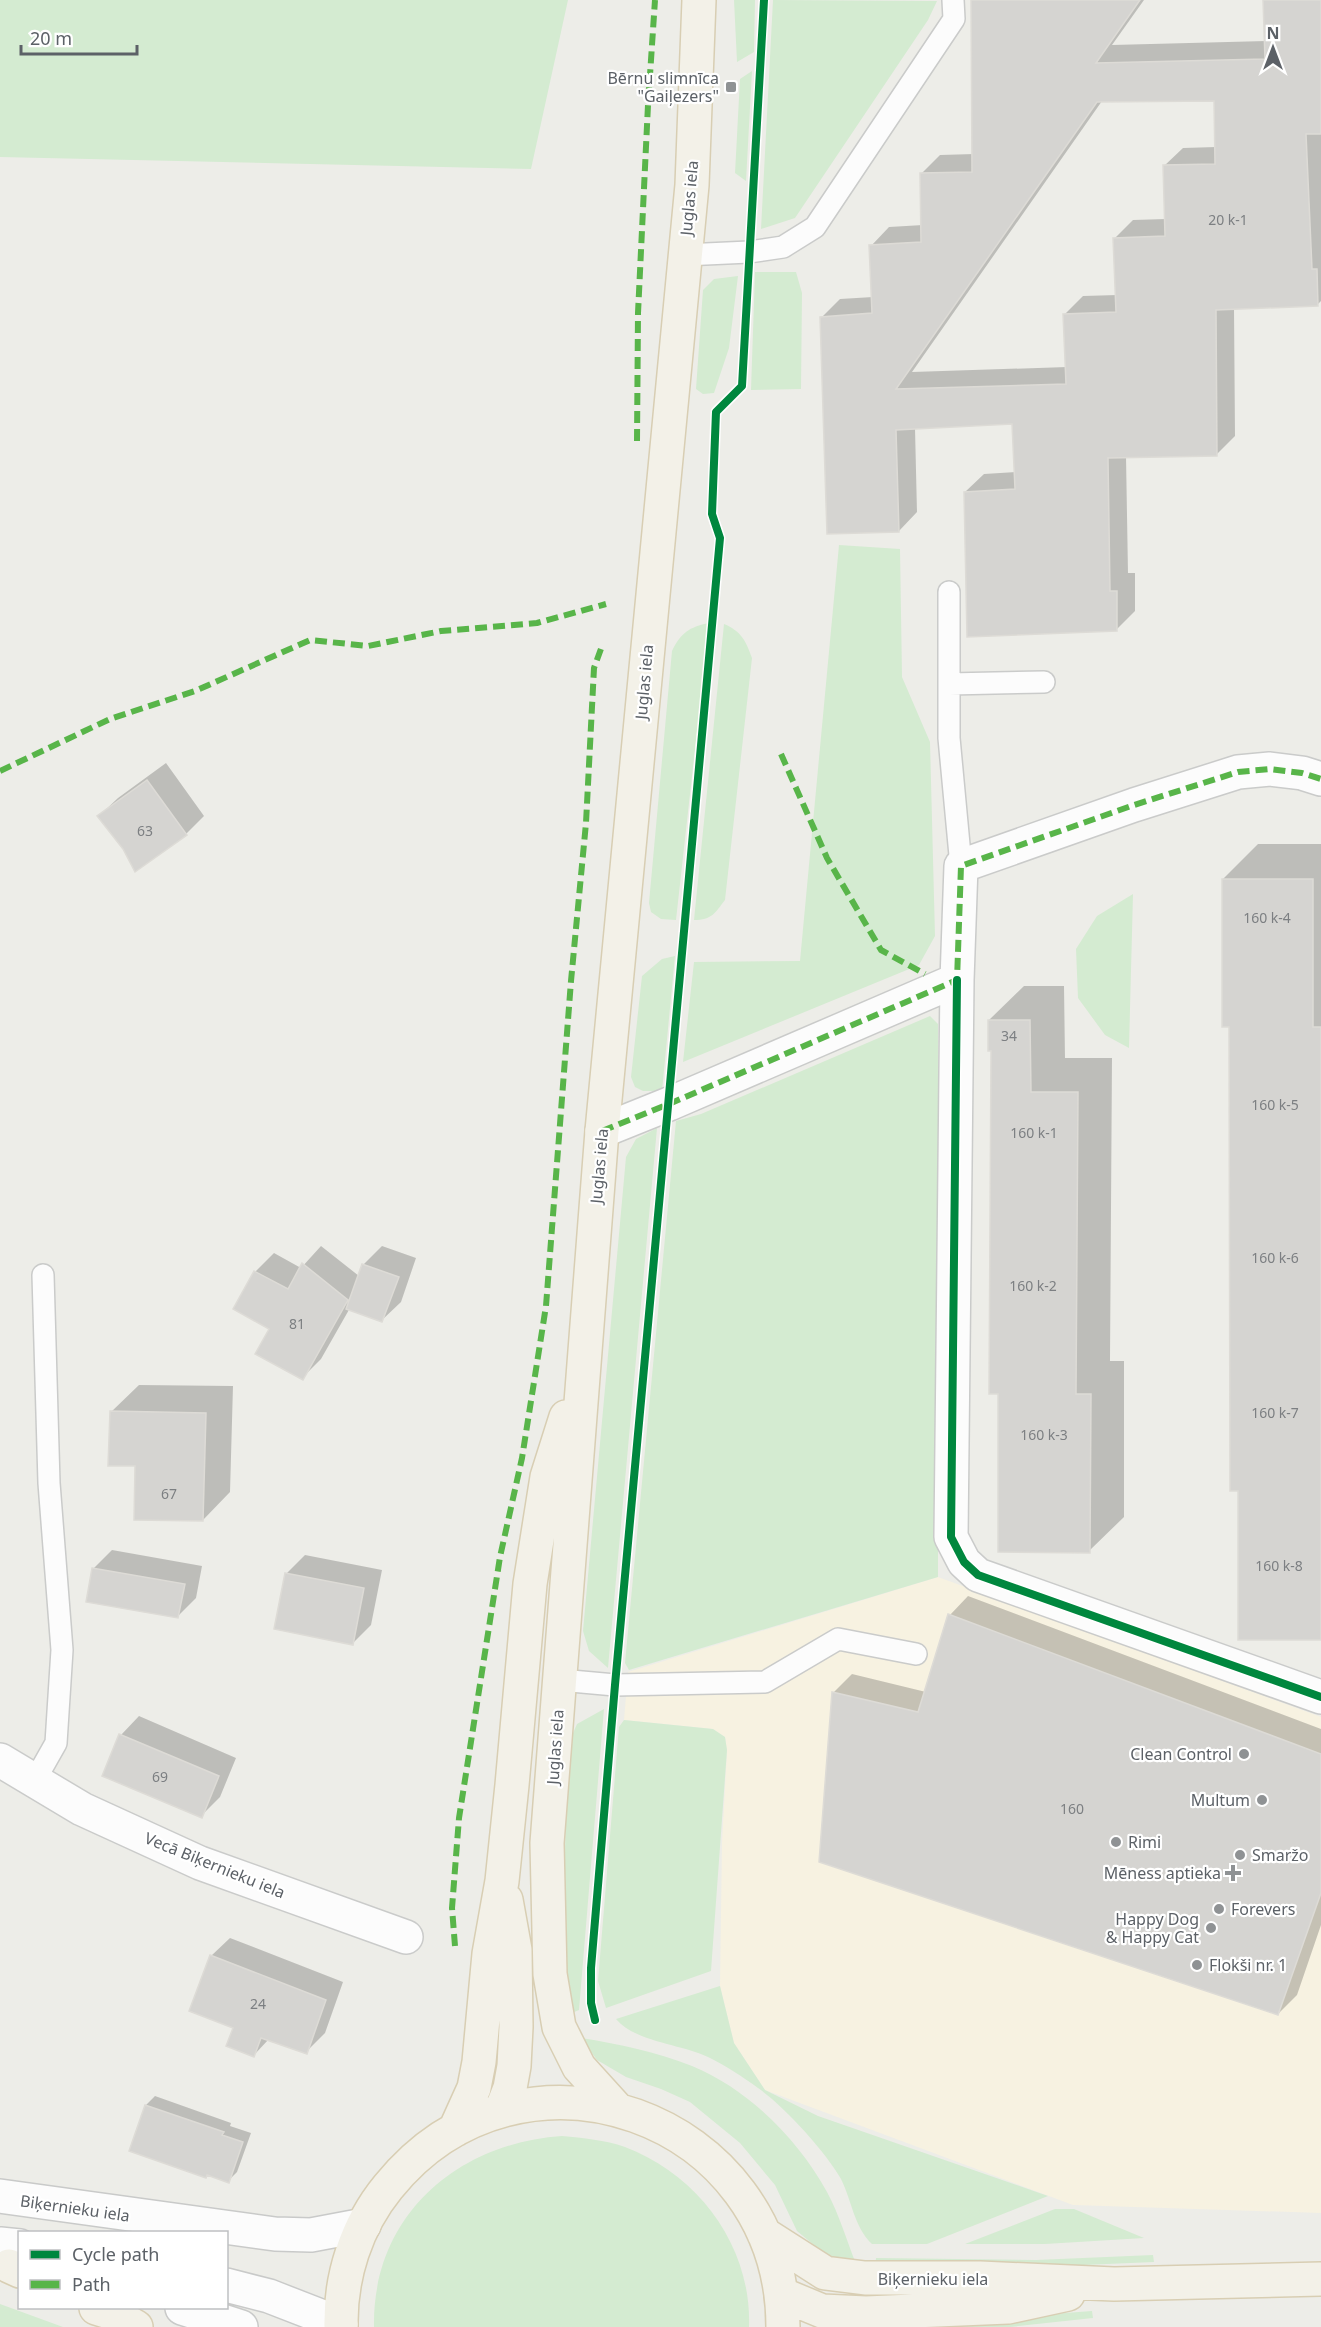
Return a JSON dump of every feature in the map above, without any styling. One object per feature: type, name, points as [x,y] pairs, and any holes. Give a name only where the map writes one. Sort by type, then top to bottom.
[{"type":"main road","name":"Juglas iela","points":[[618,2110],[579,2067],[559,2027],[550,1974],[547,1843],[582,1364],[602,1131],[692,185],[699,0]]},
{"type":"main road","name":"Juglas iela","points":[[456,2130],[474,2088],[484,2026],[489,1954],[502,1881],[530,1584],[547,1477],[582,1364]]},
{"type":"main road","name":"Juglas iela","points":[[501,2111],[510,2088],[514,2066],[516,2027],[515,1950],[502,1881]]},
{"type":"main road","points":[[341,2325],[344,2283],[356,2244],[364,2225],[384,2193],[409,2163],[456,2130],[501,2111],[559,2103],[598,2105],[637,2116],[673,2132],[720,2169],[745,2200],[764,2235],[777,2273],[783,2327]]},
{"type":"main road","name":"Biķernieku iela","points":[[764,2235],[825,2273],[865,2278],[980,2278],[1114,2284],[1321,2279]]},
{"type":"main road","name":"Biķernieku iela","points":[[781,2294],[822,2311],[866,2313],[1008,2307],[1114,2284]]},
{"type":"main road","points":[[101,2309],[136,2327]]},
{"type":"street","points":[[1321,779],[1302,773],[1270,769],[1238,772],[1134,804],[961,866],[957,980],[951,1537],[964,1562],[978,1575],[1321,1697]]},
{"type":"street","points":[[602,1131],[957,980]]},
{"type":"street","name":"Vecā Biķernieku iela","points":[[0,1760],[82,1809],[200,1863],[406,1937]]},
{"type":"street","name":"Biķernieku iela","points":[[0,2196],[275,2235],[311,2235],[364,2225]]},
{"type":"street","points":[[228,2286],[269,2296],[341,2325]]},
{"type":"street","points":[[188,2309],[241,2327]]},
{"type":"lane","points":[[684,255],[748,252],[783,247],[815,227],[954,19],[953,0]]},
{"type":"lane","points":[[949,592],[949,738],[961,866]]},
{"type":"lane","points":[[949,684],[1044,682]]},
{"type":"lane","points":[[34,1782],[56,1743],[62,1650],[49,1483],[43,1275]]},
{"type":"lane","points":[[560,1680],[615,1685],[765,1682],[838,1639],[916,1654]]},
{"type":"shaded area","points":[[938,1577],[1321,1717],[1321,2213],[1073,2205],[765,2090],[734,2043],[720,1986],[722,1843],[727,1750],[725,1737],[713,1729],[624,1720],[628,1672]]},
{"type":"green space","points":[[0,0],[568,0],[531,169],[0,157]]},
{"type":"green space","points":[[734,0],[755,0],[754,52],[737,62]]},
{"type":"green space","points":[[773,0],[937,1],[928,20],[795,218],[761,229]]},
{"type":"green space","points":[[752,71],[746,181],[735,173],[740,79]]},
{"type":"green space","points":[[755,272],[796,272],[802,293],[801,389],[751,390]]},
{"type":"green space","points":[[738,276],[729,348],[714,393],[703,394],[696,389],[703,290],[714,279]]},
{"type":"green space","points":[[839,545],[900,549],[902,677],[930,742],[935,936],[919,965],[683,1062],[694,962],[800,961]]},
{"type":"green space","points":[[709,623],[676,920],[661,919],[651,912],[649,903],[672,651],[686,632]]},
{"type":"green space","points":[[724,624],[742,637],[752,658],[725,900],[709,917],[694,920]]},
{"type":"green space","points":[[1133,894],[1129,1048],[1105,1035],[1078,998],[1076,949],[1097,916]]},
{"type":"green space","points":[[675,956],[662,1091],[643,1091],[635,1087],[631,1077],[642,976],[662,959]]},
{"type":"green space","points":[[930,1016],[938,1024],[938,1577],[629,1670],[625,1663],[676,1121],[701,1114]]},
{"type":"green space","points":[[657,1128],[608,1668],[589,1651],[583,1631],[626,1157],[636,1139]]},
{"type":"green space","points":[[604,1709],[579,2010],[572,2013],[563,1958],[567,1747],[577,1724]]},
{"type":"green space","points":[[624,1720],[713,1729],[725,1737],[727,1750],[711,1971],[606,2008],[598,1981],[619,1727]]},
{"type":"green space","points":[[720,1986],[734,2043],[765,2090],[818,2116],[1048,2196],[927,2244],[872,2244],[861,2230],[845,2187],[834,2168],[804,2130],[780,2106],[740,2075],[714,2060],[646,2038],[624,2027],[616,2019]]},
{"type":"green space","points":[[581,2038],[637,2049],[692,2066],[733,2088],[752,2102],[786,2135],[815,2172],[835,2209],[856,2264],[832,2260],[797,2231],[775,2185],[740,2143],[690,2102],[626,2077],[597,2060]]},
{"type":"green space","points":[[562,2136],[602,2141],[625,2147],[652,2159],[698,2195],[731,2242],[748,2297],[749,2327],[374,2327],[377,2287],[388,2251],[405,2220],[428,2192],[456,2170],[488,2153],[524,2142]]},
{"type":"green space","points":[[1055,2209],[1074,2209],[1144,2238],[1045,2244],[965,2244]]},
{"type":"green space","points":[[1153,2255],[1154,2262],[1036,2267],[875,2267],[876,2258],[1036,2260]]},
{"type":"green space","points":[[0,2304],[63,2327],[0,2327]]},
{"type":"green space","points":[[1092,2311],[1093,2318],[1010,2327],[883,2327]]},
{"type":"building","points":[[971,0],[1140,0],[1096,63],[1265,59],[1263,0],[1321,0],[1321,134],[1306,134],[1312,269],[1317,269],[1318,306],[1216,310],[1217,456],[1108,458],[1110,591],[1117,591],[1117,631],[967,637],[964,492],[1015,489],[1012,424],[896,430],[899,532],[827,534],[820,317],[872,313],[869,245],[921,242],[920,173],[972,172]],"holes":[[[1214,101],[1215,164],[1163,165],[1165,236],[1113,238],[1116,312],[1063,314],[1066,384],[896,389],[1097,102]]]},
{"type":"building","points":[[147,780],[187,835],[135,872],[123,849],[97,816]]},
{"type":"building","points":[[1222,879],[1313,879],[1313,1027],[1321,1027],[1321,1640],[1238,1640],[1238,1491],[1230,1491],[1229,1027],[1222,1027]]},
{"type":"building","points":[[988,1020],[1030,1020],[1031,1092],[1078,1092],[1076,1394],[1091,1394],[1090,1553],[998,1552],[998,1394],[989,1394],[991,1051],[988,1051]]},
{"type":"building","points":[[302,1263],[348,1300],[303,1380],[255,1354],[269,1329],[233,1309],[254,1271],[288,1289]]},
{"type":"building","points":[[362,1264],[399,1277],[382,1322],[346,1309]]},
{"type":"building","points":[[110,1411],[206,1413],[203,1521],[134,1520],[135,1466],[108,1466]]},
{"type":"building","points":[[92,1568],[185,1584],[178,1618],[86,1602]]},
{"type":"building","points":[[285,1573],[364,1588],[353,1645],[274,1629]]},
{"type":"building","points":[[948,1614],[1321,1754],[1321,1893],[1278,2015],[819,1862],[832,1692],[918,1712]]},
{"type":"building","points":[[119,1734],[219,1776],[202,1818],[102,1776]]},
{"type":"building","points":[[210,1955],[326,2000],[307,2054],[261,2038],[254,2057],[226,2046],[233,2028],[189,2011]]},
{"type":"building","points":[[145,2105],[224,2132],[222,2135],[243,2142],[229,2183],[207,2175],[206,2178],[129,2151]]},
{"type":"marked path","points":[[637,441],[638,313],[655,0]]},
{"type":"marked path","points":[[0,771],[110,719],[195,691],[310,640],[368,646],[441,631],[537,623],[606,604]]},
{"type":"marked path","points":[[455,1946],[452,1908],[459,1818],[500,1557],[522,1458],[546,1306],[571,981],[586,823],[594,668],[602,646]]},
{"type":"marked path","points":[[781,754],[827,858],[881,950],[925,974]]},
{"type":"marked path","points":[[602,1131],[957,980],[961,866],[1134,805],[1238,772],[1270,769],[1302,773],[1321,779]]},
{"type":"cycle path","points":[[595,2020],[591,2003],[591,1968],[720,538],[712,514],[716,412],[742,386],[764,0]]},
{"type":"cycle path","points":[[957,980],[951,1537],[964,1562],[978,1575],[1321,1697]]},
{"type":"place","name":"Bērnu slimnīca \"Gaiļezers\"","points":[[731,87]]},
{"type":"place","name":"Clean Control","points":[[1244,1754]]},
{"type":"place","name":"Multum","points":[[1262,1800]]},
{"type":"place","name":"Rimi","points":[[1116,1842]]},
{"type":"place","name":"Smaržo","points":[[1240,1855]]},
{"type":"place","name":"Mēness aptieka","points":[[1233,1873]]},
{"type":"place","name":"Forevers","points":[[1219,1909]]},
{"type":"place","name":"Happy Dog & Happy Cat","points":[[1211,1928]]},
{"type":"place","name":"Flokši nr. 1","points":[[1197,1965]]}]
